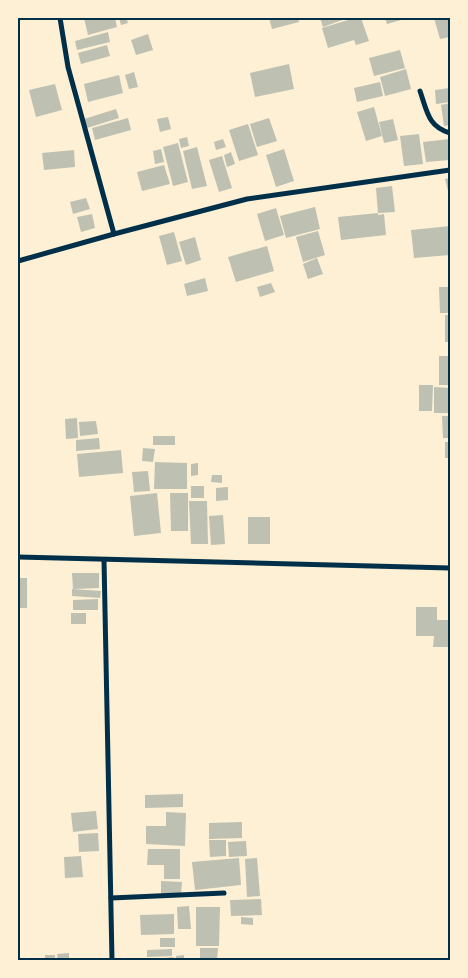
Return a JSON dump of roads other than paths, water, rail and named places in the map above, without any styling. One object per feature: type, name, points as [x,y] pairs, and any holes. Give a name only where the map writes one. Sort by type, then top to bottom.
[{"type":"street","points":[[60,18],[68,67],[114,234]]},
{"type":"street","points":[[420,91],[429,116],[435,125],[441,130],[450,133]]},
{"type":"street","points":[[18,260],[247,199],[450,170]]},
{"type":"street","points":[[18,557],[450,568]]},
{"type":"street","points":[[104,560],[112,960]]},
{"type":"street","points":[[111,898],[224,893]]}]
